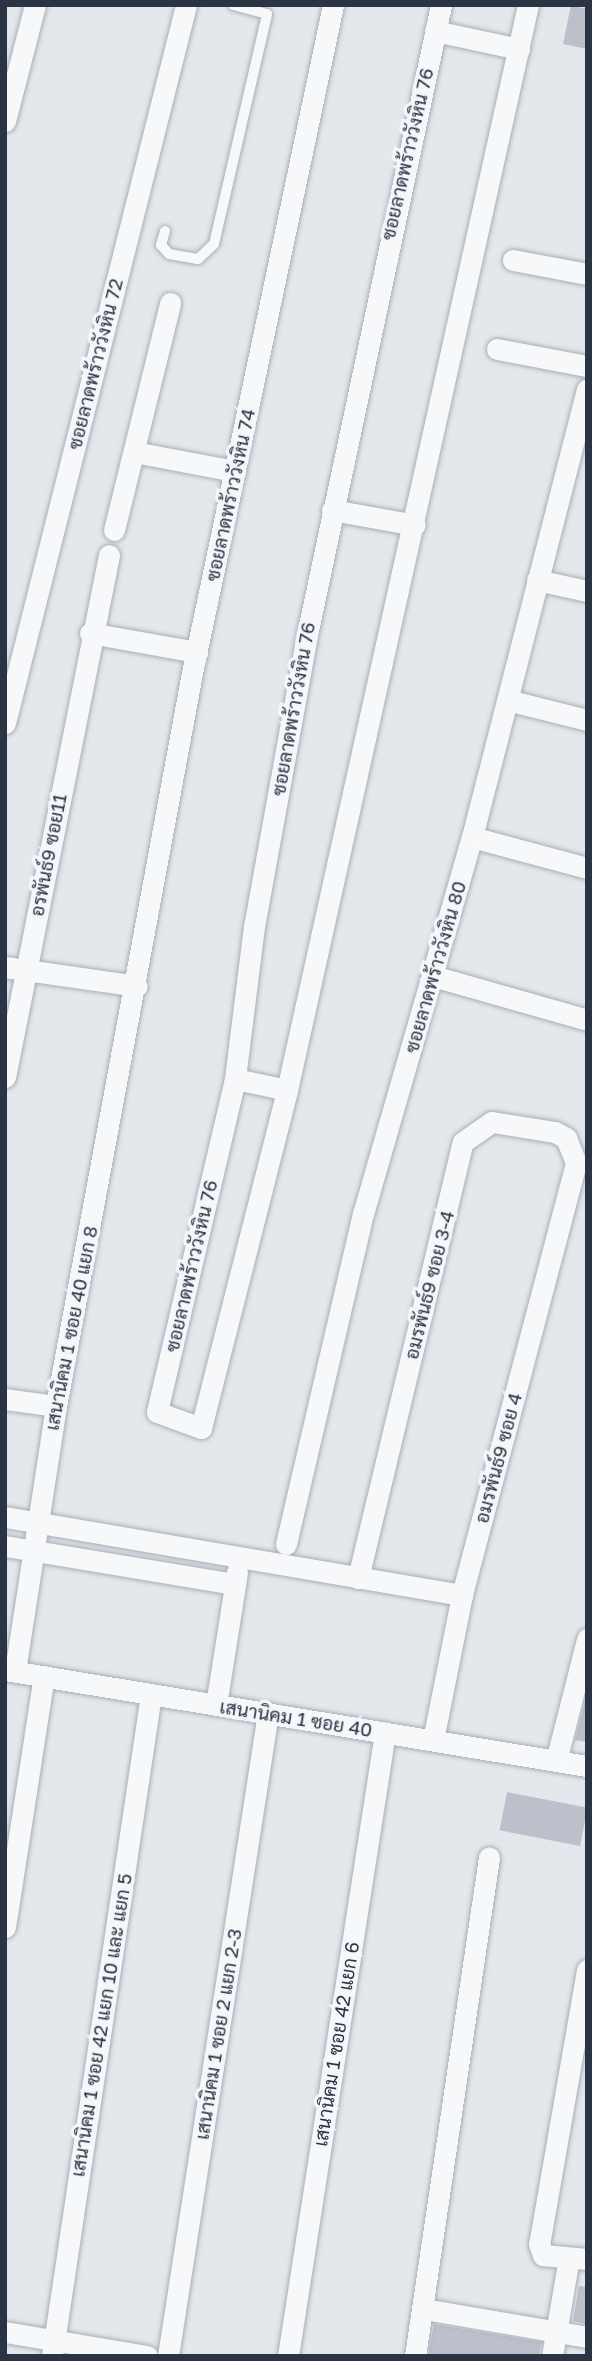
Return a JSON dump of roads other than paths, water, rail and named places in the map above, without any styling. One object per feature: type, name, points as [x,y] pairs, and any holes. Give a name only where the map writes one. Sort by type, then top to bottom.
[{"type":"street","points":[[5,121],[35,5]]},
{"type":"street","name":"ซอยลาดพร้าววังหิน 72","points":[[5,723],[186,5]]},
{"type":"street","name":"ซอยลาดพร้าววังหิน 74","points":[[137,986],[197,652],[332,5]]},
{"type":"street","name":"ซอยลาดพร้าววังหิน 76","points":[[287,1090],[204,1428],[158,1414],[235,1079],[254,926],[332,510],[441,5]]},
{"type":"street","points":[[235,1079],[287,1090],[415,525],[446,370],[528,5]]},
{"type":"street","points":[[435,32],[519,49]]},
{"type":"street","points":[[513,260],[587,274]]},
{"type":"street","points":[[114,530],[170,303]]},
{"type":"street","points":[[497,349],[587,366]]},
{"type":"street","name":"ซอยลาดพร้าววังหิน 80","points":[[286,1544],[363,1214],[472,837],[587,390]]},
{"type":"street","points":[[134,452],[235,471]]},
{"type":"street","points":[[332,510],[415,525]]},
{"type":"street","name":"อรพันธ์9 ซอย11","points":[[5,1077],[15,969],[109,555]]},
{"type":"street","points":[[537,580],[587,591]]},
{"type":"street","points":[[90,633],[197,652]]},
{"type":"street","points":[[507,700],[587,720]]},
{"type":"street","points":[[472,837],[587,868]]},
{"type":"street","points":[[15,969],[137,986]]},
{"type":"street","points":[[433,976],[587,1020]]},
{"type":"street","name":"เสนานิคม 1 ซอย 40 แยก 8","points":[[10,1670],[34,1550],[56,1406],[137,986]]},
{"type":"street","name":"อมรพันธ์9 ซอย 3-4","points":[[358,1578],[463,1142],[492,1122],[555,1132],[573,1150],[573,1177]]},
{"type":"street","name":"อมรพันธ์9 ซอย 4","points":[[433,1740],[461,1595],[573,1177]]},
{"type":"street","points":[[5,1399],[56,1406]]},
{"type":"street","points":[[5,1517],[461,1595]]},
{"type":"street","points":[[5,1546],[235,1584]]},
{"type":"street","points":[[216,1705],[240,1557]]},
{"type":"street","points":[[556,1761],[587,1641]]},
{"type":"street","name":"เสนานิคม 1 ซอย 40","points":[[10,1670],[587,1766]]},
{"type":"street","points":[[5,1927],[44,1676]]},
{"type":"street","name":"เสนานิคม 1 ซอย 42 แยก 10 และ แยก 5","points":[[53,2348],[151,1694]]},
{"type":"street","name":"เสนานิคม 1 ซอย 2 แยก 2-3","points":[[168,2356],[268,1713]]},
{"type":"street","name":"เสนานิคม 1 ซอย 42 แยก 6","points":[[288,2356],[385,1732]]},
{"type":"street","points":[[415,2356],[489,1857]]},
{"type":"street","points":[[552,2356],[578,2259],[543,2255],[539,2244],[587,1970]]},
{"type":"street","points":[[424,2309],[587,2337]]},
{"type":"street","points":[[5,2332],[53,2348],[147,2356]]},
{"type":"lane","points":[[165,231],[162,248],[169,254],[198,259],[214,244],[267,14],[233,5]]}]
